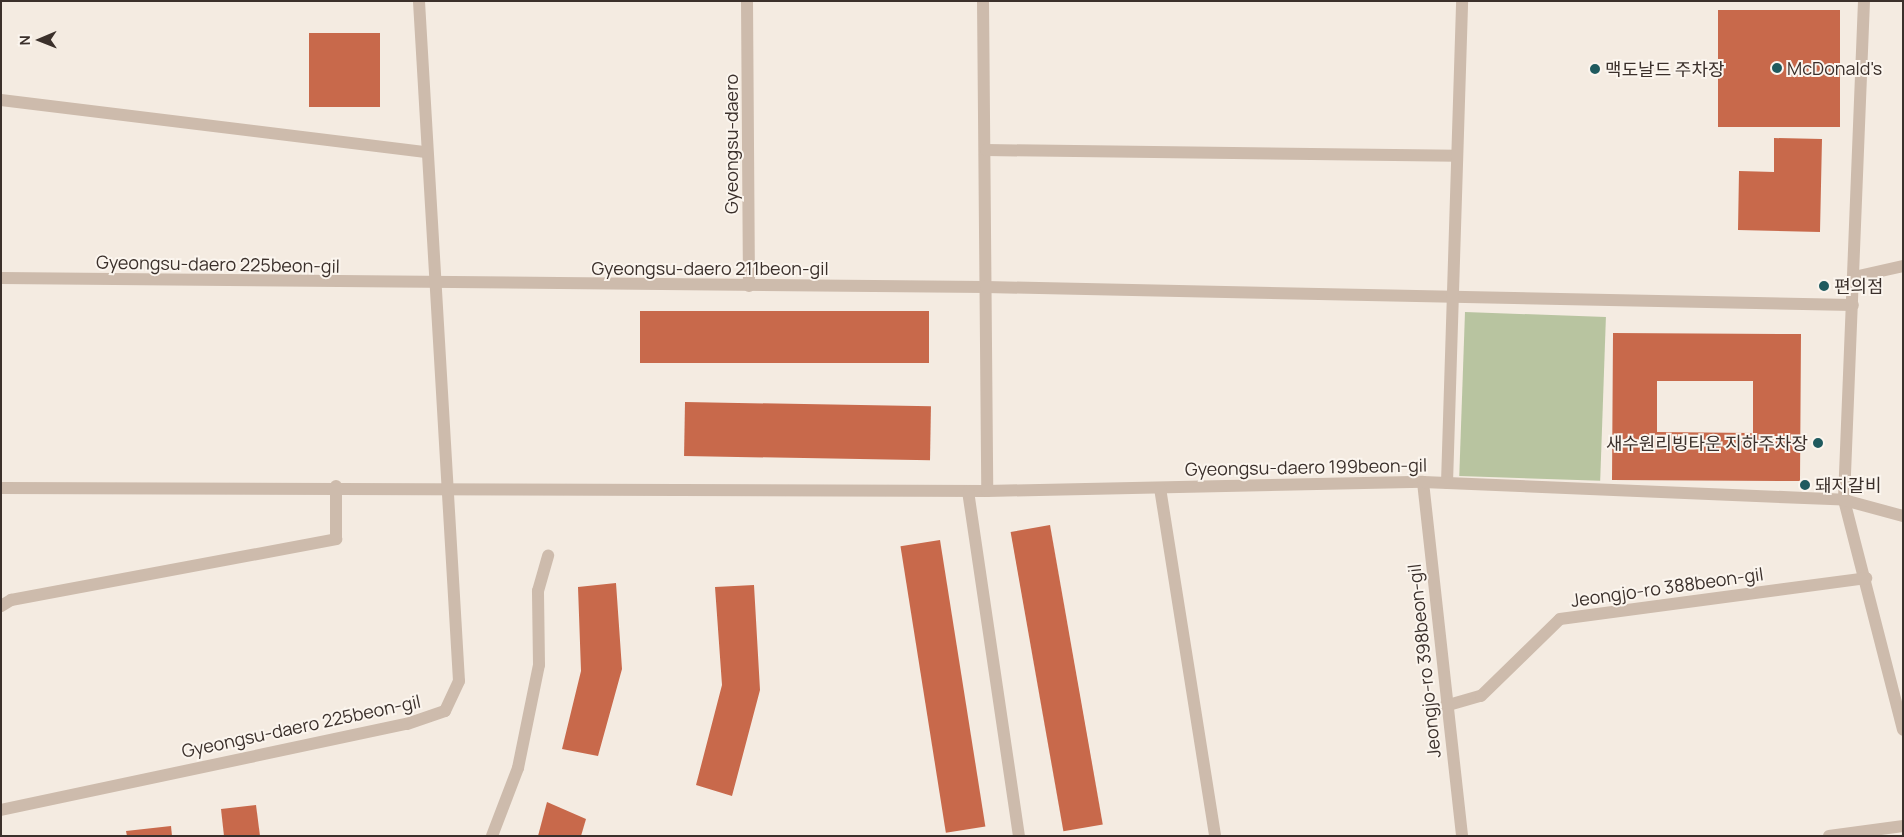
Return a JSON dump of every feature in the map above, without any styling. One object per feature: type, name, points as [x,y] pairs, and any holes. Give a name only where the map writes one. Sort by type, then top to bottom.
[{"type":"street","name":"Gyeongsu-daero 225beon-gil","points":[[1,810],[407,724],[445,711],[459,681],[418,1]]},
{"type":"street","name":"Gyeongsu-daero","points":[[747,1],[750,286]]},
{"type":"street","points":[[983,1],[986,150],[987,491]]},
{"type":"street","name":"Gyeongsu-daero 199beon-gil","points":[[1160,488],[1447,483],[1462,1]]},
{"type":"street","points":[[1864,1],[1844,500],[1866,578],[1903,730]]},
{"type":"street","points":[[1,100],[426,152]]},
{"type":"street","points":[[986,150],[1456,156]]},
{"type":"street","points":[[1854,277],[1903,266]]},
{"type":"street","name":"Gyeongsu-daero 225beon-gil","points":[[1,278],[435,284]]},
{"type":"street","name":"Gyeongsu-daero 211beon-gil","points":[[435,284],[986,287]]},
{"type":"street","points":[[986,287],[1853,305]]},
{"type":"street","name":"Jeongjo-ro 398beon-gil","points":[[1423,482],[1445,706],[1462,836]]},
{"type":"street","points":[[1447,483],[1844,500],[1903,516]]},
{"type":"street","points":[[1,606],[10,600],[336,539],[336,486]]},
{"type":"street","points":[[1,488],[336,486],[987,491],[1160,488],[1215,836]]},
{"type":"street","points":[[968,491],[1019,836]]},
{"type":"street","points":[[492,836],[518,768],[539,665],[538,591],[548,555]]},
{"type":"street","name":"Jeongjo-ro 388beon-gil","points":[[1445,706],[1481,696],[1560,619],[1866,578]]},
{"type":"street","points":[[1829,836],[1903,826]]},
{"type":"green space","points":[[1465,312],[1606,317],[1600,481],[1459,476]]},
{"type":"building","name":"McDonald's","points":[[1718,10],[1840,10],[1840,127],[1718,127]]},
{"type":"building","points":[[309,33],[380,33],[380,107],[309,107]]},
{"type":"building","points":[[1774,138],[1822,139],[1820,232],[1738,230],[1739,171],[1774,172]]},
{"type":"building","points":[[640,311],[929,311],[929,363],[640,363]]},
{"type":"building","points":[[1613,333],[1801,334],[1800,481],[1612,480]],"holes":[[[1657,381],[1753,381],[1753,433],[1657,432]]]},
{"type":"building","points":[[685,402],[931,406],[930,460],[684,456]]},
{"type":"building","points":[[1050,525],[1103,824],[1063,831],[1011,532]]},
{"type":"building","points":[[940,540],[985,826],[946,833],[900,546]]},
{"type":"building","points":[[616,583],[622,669],[598,756],[562,749],[581,671],[578,587]]},
{"type":"building","points":[[754,585],[760,690],[732,796],[696,785],[722,685],[715,587]]},
{"type":"building","points":[[547,802],[586,819],[581,836],[538,836]]},
{"type":"building","points":[[256,805],[260,836],[224,836],[221,809]]},
{"type":"building","points":[[171,826],[172,836],[127,836],[126,831]]},
{"type":"place","name":"McDonald's","points":[[1777,68]]},
{"type":"place","name":"맥도날드 주차장","points":[[1595,69]]},
{"type":"place","name":"편의점","points":[[1824,286]]},
{"type":"place","name":"새수원리빙타운 지하주차장","points":[[1818,443]]},
{"type":"place","name":"돼지갈비","points":[[1805,485]]}]
